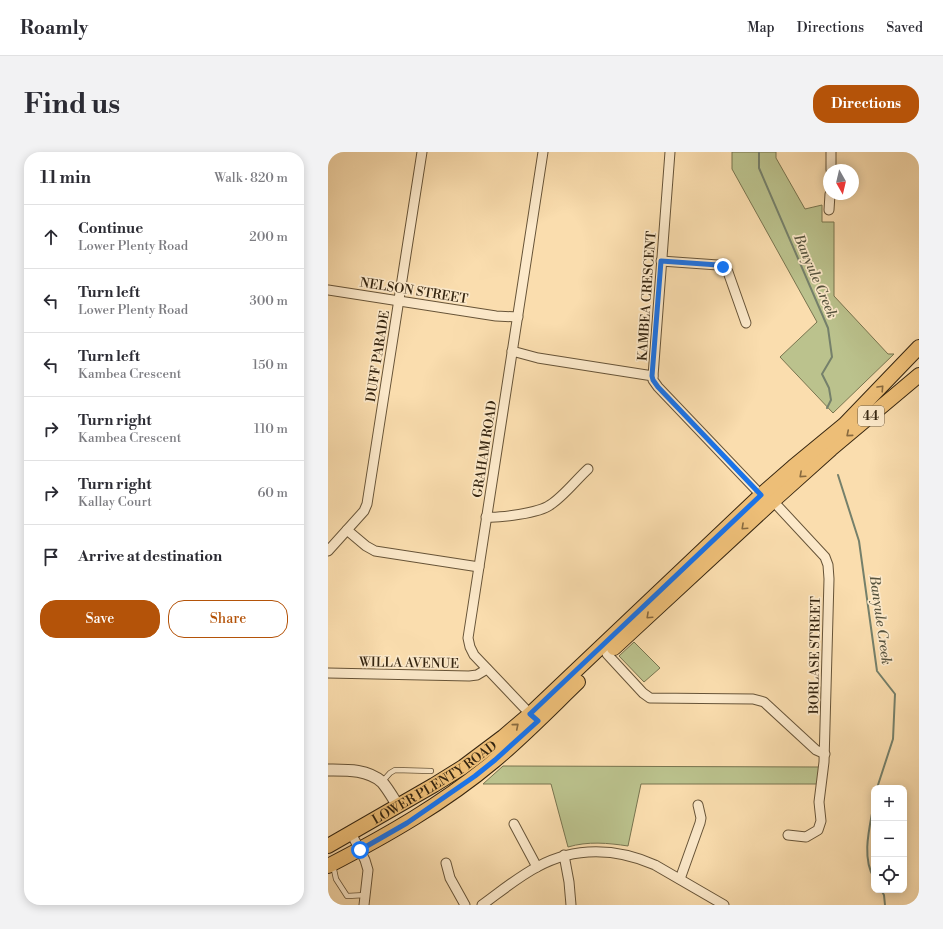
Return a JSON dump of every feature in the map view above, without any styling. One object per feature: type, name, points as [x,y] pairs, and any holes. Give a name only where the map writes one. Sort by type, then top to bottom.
[{"type":"main road","name":"LOWER PLENTY ROAD","points":[[328,846],[463,767],[534,718],[607,654],[767,498],[793,467],[844,425],[876,394],[919,347]]},
{"type":"main road","name":"LOWER PLENTY ROAD","points":[[330,865],[407,823],[475,776],[495,760],[534,718],[767,498],[831,449],[916,380]]},
{"type":"main road","points":[[398,806],[407,823]]},
{"type":"street","name":"DUFF PARADE","points":[[329,549],[364,511],[367,504],[422,152]]},
{"type":"street","name":"KAMBEA CRESCENT","points":[[670,152],[652,376],[653,380],[658,387],[767,498]]},
{"type":"street","points":[[831,152],[831,164]]},
{"type":"street","name":"GRAHAM ROAD","points":[[534,718],[487,669],[472,651],[468,638],[543,153]]},
{"type":"street","points":[[829,210],[830,200]]},
{"type":"street","points":[[661,261],[718,265],[723,267],[730,277],[746,323]]},
{"type":"street","name":"NELSON STREET","points":[[328,290],[517,319]]},
{"type":"street","points":[[512,354],[652,376]]},
{"type":"street","points":[[486,517],[498,517],[538,510],[549,506],[588,469]]},
{"type":"street","name":"BORLASE STREET","points":[[767,498],[825,558],[828,565],[829,579],[825,754],[819,802],[821,822],[818,830],[806,837],[788,836]]},
{"type":"street","points":[[347,530],[366,546],[375,551],[479,567]]},
{"type":"street","points":[[607,654],[642,693],[650,698],[754,698],[764,702],[816,750],[825,754]]},
{"type":"street","name":"WILLA AVENUE","points":[[328,674],[469,676],[477,675],[487,669]]},
{"type":"street","points":[[328,770],[361,772],[376,778],[382,782],[398,806]]},
{"type":"street","points":[[680,879],[700,824],[701,818],[698,805]]},
{"type":"street","points":[[514,824],[537,867]]},
{"type":"street","points":[[351,833],[368,870],[364,905]]},
{"type":"street","points":[[482,905],[537,867],[564,856],[598,851],[623,854],[645,860],[724,905]]},
{"type":"street","points":[[564,856],[569,882],[571,905]]},
{"type":"street","points":[[446,863],[450,878],[465,905]]},
{"type":"lane","points":[[382,782],[395,770],[431,771]]},
{"type":"lane","points":[[330,865],[336,879],[347,896],[366,895]]},
{"type":"green space","points":[[732,152],[776,152],[776,158],[805,209],[822,205],[822,222],[834,222],[834,296],[888,354],[894,354],[833,413],[780,357],[817,322],[732,169]]},
{"type":"green space","points":[[634,642],[660,668],[644,682],[619,656]]},
{"type":"green space","points":[[503,766],[820,767],[817,784],[641,784],[628,846],[598,843],[568,847],[551,784],[483,784]]},
{"type":"waterway","name":"Banyule Creek","points":[[759,152],[759,168],[828,328],[832,357],[822,374],[829,388],[831,400],[827,408]]},
{"type":"waterway","name":"Banyule Creek","points":[[838,475],[859,541],[877,671],[895,694],[893,739],[878,785]]},
{"type":"waterway","name":"Banyule Creek","points":[[871,820],[867,851],[871,872]]},
{"type":"waterway","name":"Banyule Creek","points":[[883,893],[885,905]]},
{"type":"route","points":[[360,850],[423,813],[495,760],[538,721],[530,714],[761,495],[658,387],[652,376],[661,261],[718,265],[723,267]]}]
